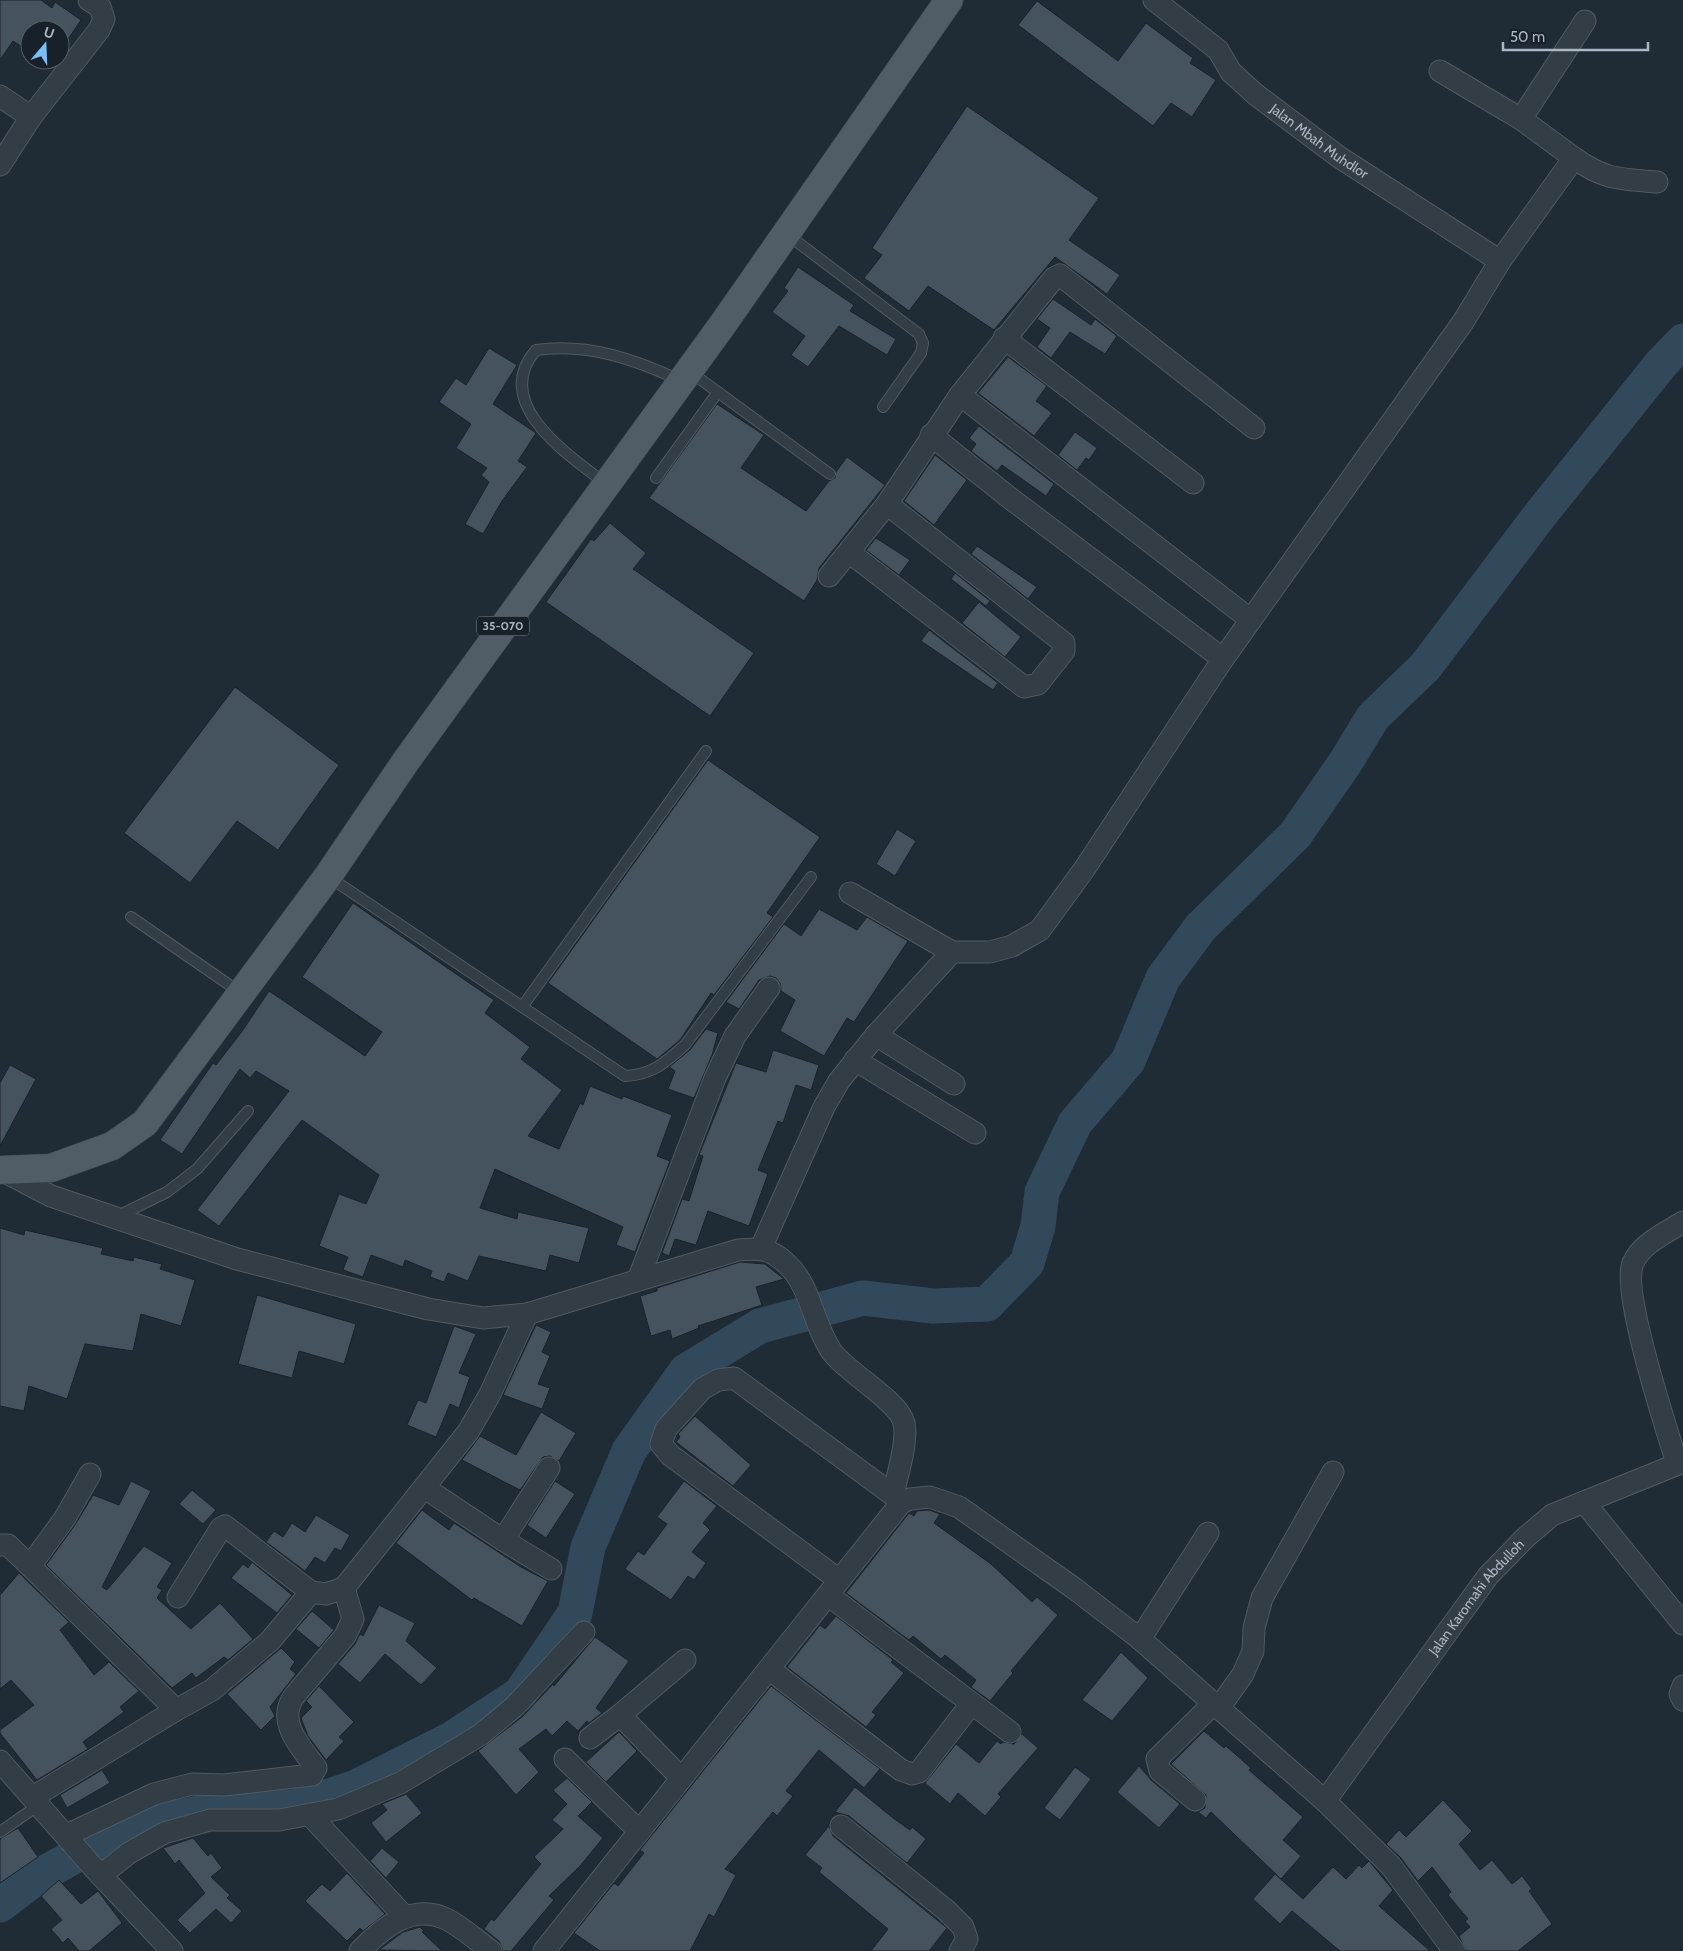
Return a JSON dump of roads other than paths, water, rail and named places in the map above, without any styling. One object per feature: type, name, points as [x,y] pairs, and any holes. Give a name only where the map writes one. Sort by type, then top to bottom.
[{"type":"main road","name":"35-070","points":[[0,1170],[51,1168],[112,1146],[145,1123],[328,876],[406,762],[605,483],[685,376],[949,0]]},
{"type":"street","points":[[0,165],[31,117],[99,30],[104,19],[100,7],[89,0]]},
{"type":"street","name":"Jalan Mbah Muhdlor","points":[[1154,0],[1218,50],[1231,72],[1254,94],[1339,157],[1500,261]]},
{"type":"street","points":[[1521,119],[1585,21]]},
{"type":"street","points":[[1440,71],[1521,119],[1574,158],[1602,174],[1616,178],[1657,182]]},
{"type":"street","points":[[0,96],[31,117]]},
{"type":"street","points":[[850,894],[952,952],[990,952],[1012,946],[1040,930],[1085,868],[1223,659],[1464,322],[1500,261],[1574,158]]},
{"type":"street","points":[[829,576],[886,504],[960,395],[1054,278],[1060,275],[1254,428]]},
{"type":"street","points":[[1004,338],[1193,484]]},
{"type":"street","points":[[960,395],[1251,620]]},
{"type":"street","points":[[932,435],[1223,659]]},
{"type":"street","points":[[849,552],[1024,687],[1038,684],[1064,652],[1064,643],[886,504]]},
{"type":"street","points":[[762,1248],[824,1107],[839,1081],[876,1035],[952,952]]},
{"type":"street","points":[[638,1280],[715,1078],[735,1036],[769,988]]},
{"type":"street","points":[[876,1035],[954,1084]]},
{"type":"street","points":[[855,1060],[975,1133]]},
{"type":"street","points":[[0,1170],[51,1196],[237,1259],[428,1308],[482,1318],[527,1314],[738,1250],[762,1248],[788,1265],[799,1280],[832,1352],[848,1368],[889,1401],[904,1422],[897,1499],[834,1588],[544,1951]]},
{"type":"street","points":[[1680,1462],[1651,1378],[1630,1280],[1633,1263],[1644,1248],[1683,1222]]},
{"type":"street","points":[[178,1597],[221,1528],[225,1526],[311,1592],[326,1594],[344,1588],[470,1430],[490,1394],[527,1314]]},
{"type":"street","points":[[1010,1732],[971,1704],[834,1588],[670,1455],[661,1444],[666,1429],[702,1389],[718,1380],[734,1378],[897,1499],[930,1498],[959,1508],[1075,1589],[1140,1639],[1324,1801],[1391,1866],[1454,1951]]},
{"type":"street","name":"Jalan Karomahi Abdulloh","points":[[1324,1801],[1488,1576],[1526,1537],[1552,1515],[1680,1462]]},
{"type":"street","points":[[503,1540],[549,1468]]},
{"type":"street","points":[[1195,1800],[1160,1770],[1157,1759],[1216,1705],[1243,1674],[1253,1651],[1254,1628],[1262,1598],[1333,1472]]},
{"type":"street","points":[[30,1566],[66,1518],[90,1474]]},
{"type":"street","points":[[425,1488],[503,1540],[551,1569]]},
{"type":"street","points":[[1584,1502],[1683,1624]]},
{"type":"street","points":[[1140,1639],[1208,1533]]},
{"type":"street","points":[[0,1545],[8,1545],[176,1710]]},
{"type":"street","points":[[68,1836],[154,1794],[192,1784],[224,1785],[312,1776],[316,1768],[290,1732],[290,1702],[345,1636],[353,1619],[344,1588]]},
{"type":"street","points":[[36,1801],[176,1710],[212,1690],[270,1641],[311,1592]]},
{"type":"street","points":[[97,1871],[164,1833],[210,1820],[279,1820],[338,1809],[400,1783],[480,1734],[514,1708],[584,1632]]},
{"type":"street","points":[[590,1738],[685,1660]]},
{"type":"street","points":[[769,1669],[901,1770],[912,1774],[919,1772],[971,1704]]},
{"type":"street","points":[[1683,1686],[1680,1694],[1683,1700]]},
{"type":"street","points":[[620,1714],[681,1778]]},
{"type":"street","points":[[565,1759],[639,1831]]},
{"type":"street","points":[[0,1760],[97,1871],[172,1951]]},
{"type":"street","points":[[310,1814],[405,1917]]},
{"type":"street","points":[[841,1826],[946,1910],[963,1927],[966,1939],[960,1951]]},
{"type":"street","points":[[360,1951],[379,1932],[405,1917],[430,1913],[446,1918],[491,1951]]},
{"type":"lane","points":[[785,233],[919,334],[924,343],[921,353],[883,407]]},
{"type":"lane","points":[[605,483],[564,452],[530,415],[524,397],[522,378],[526,362],[536,350],[561,347],[611,353],[685,376],[718,392],[830,474]]},
{"type":"lane","points":[[656,478],[718,392]]},
{"type":"lane","points":[[522,1007],[706,751]]},
{"type":"lane","points":[[328,876],[626,1076],[650,1072],[664,1064],[685,1046],[811,877]]},
{"type":"lane","points":[[131,917],[242,994]]},
{"type":"lane","points":[[113,1218],[167,1192],[197,1169],[248,1111]]},
{"type":"lane","points":[[0,1832],[36,1801]]},
{"type":"waterway","points":[[0,1905],[37,1877],[126,1828],[228,1807],[295,1807],[354,1788],[453,1738],[520,1694],[575,1613],[588,1547],[629,1451],[686,1371],[760,1326],[863,1298],[933,1306],[987,1304],[1027,1263],[1038,1226],[1042,1192],[1075,1123],[1128,1061],[1163,978],[1201,927],[1295,835],[1345,763],[1373,717],[1425,667],[1540,515],[1661,364],[1683,341]]}]
